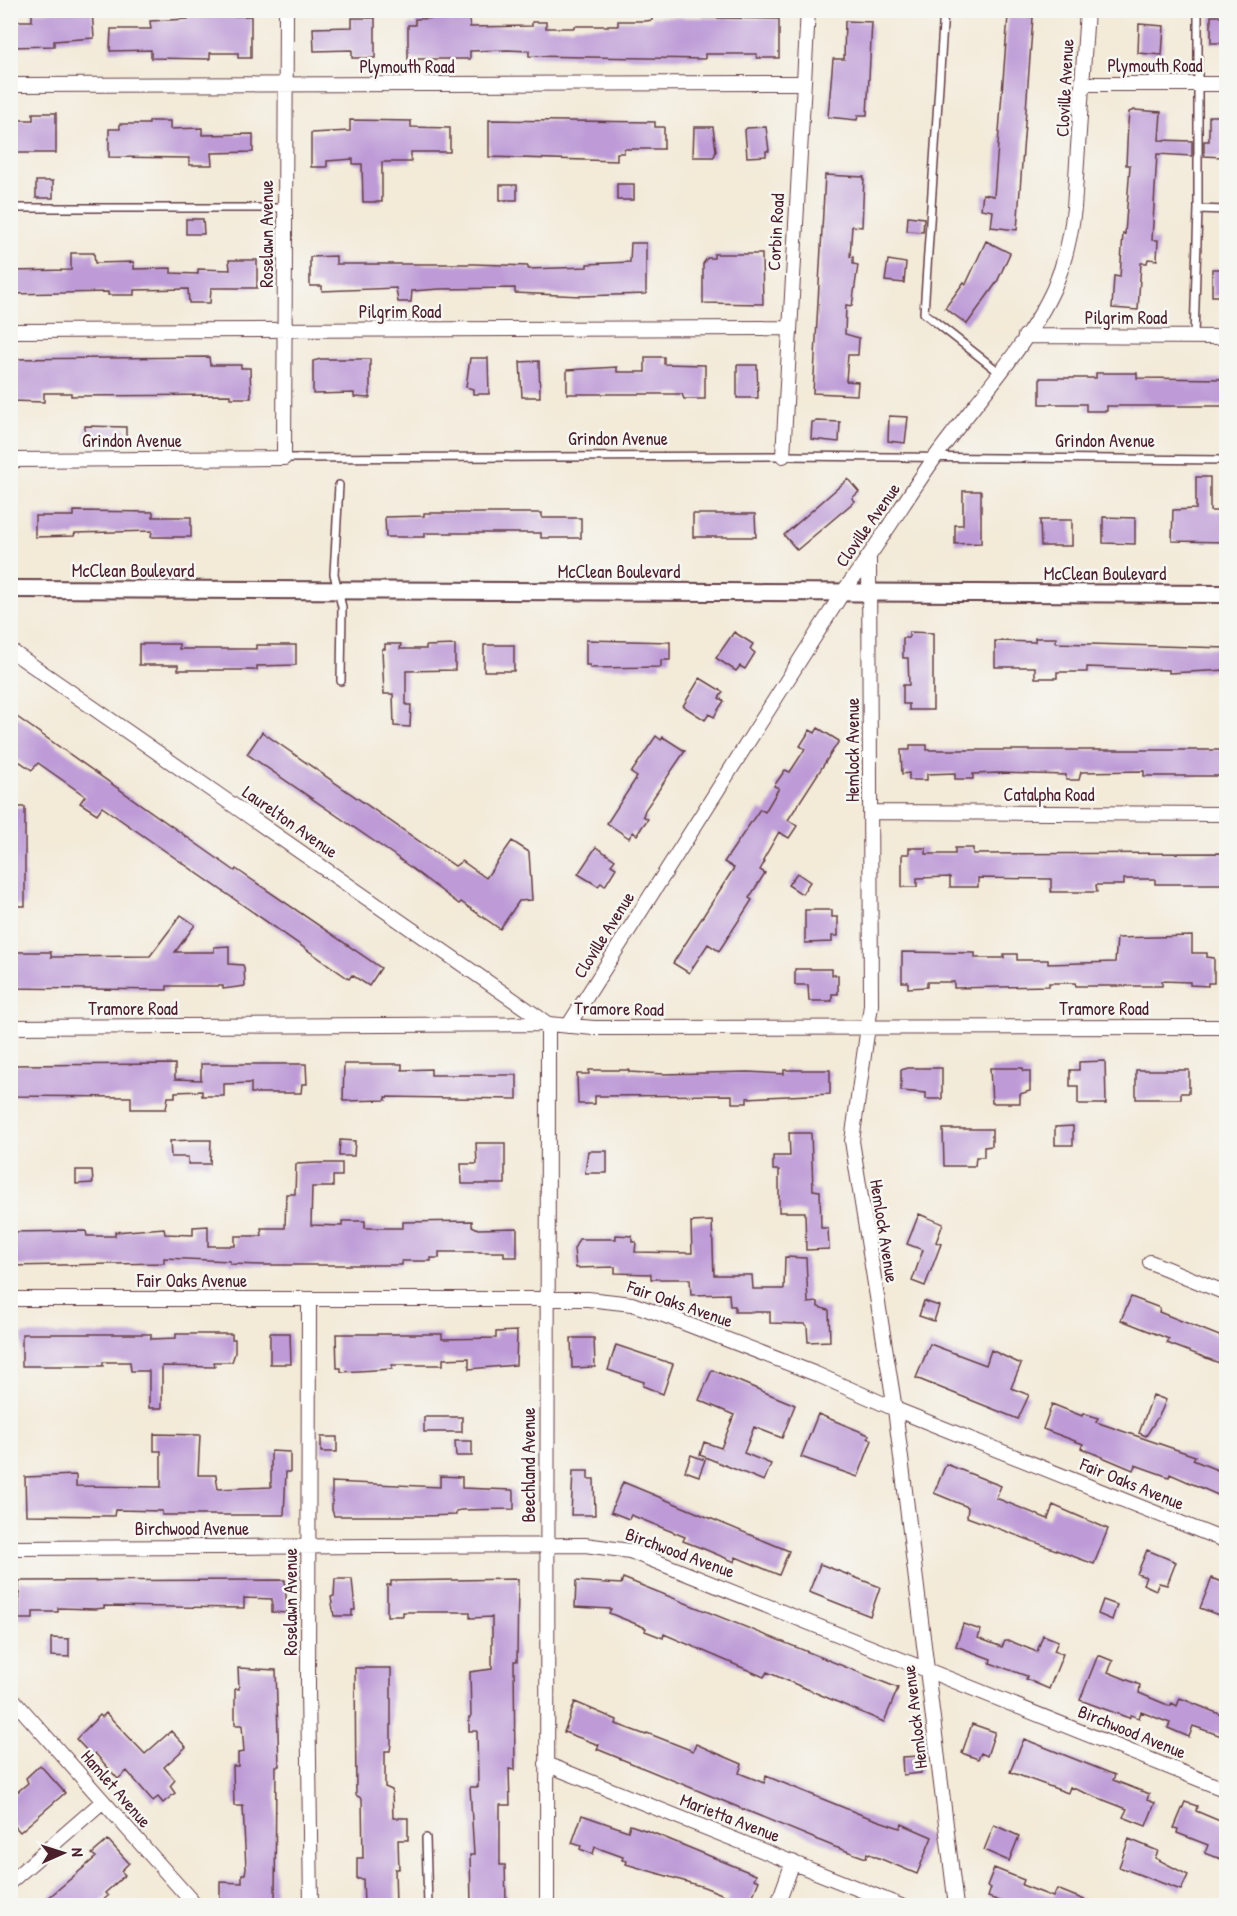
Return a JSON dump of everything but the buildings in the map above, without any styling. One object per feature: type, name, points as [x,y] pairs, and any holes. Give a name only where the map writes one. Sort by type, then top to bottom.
[{"type":"street","name":"Roselawn Avenue","points":[[284,458],[285,10]]},
{"type":"street","name":"Corbin Road","points":[[783,456],[808,10]]},
{"type":"street","name":"Cloville Avenue","points":[[568,1026],[843,592],[869,559],[935,458],[1025,336],[1054,287],[1070,240],[1079,168],[1087,10]]},
{"type":"street","name":"Plymouth Road","points":[[10,85],[804,83]]},
{"type":"street","name":"Plymouth Road","points":[[1083,84],[1227,84]]},
{"type":"street","name":"Pilgrim Road","points":[[10,331],[789,328]]},
{"type":"street","name":"Pilgrim Road","points":[[1025,336],[1227,337]]},
{"type":"street","name":"Grindon Avenue","points":[[10,460],[284,458]]},
{"type":"street","name":"Hemlock Avenue","points":[[869,559],[871,812],[869,1027],[852,1141],[895,1409],[956,1905]]},
{"type":"street","name":"McClean Boulevard","points":[[10,589],[1227,594]]},
{"type":"street","name":"Laurelton Avenue","points":[[10,650],[548,1024]]},
{"type":"street","name":"Catalpha Road","points":[[871,812],[1227,814]]},
{"type":"street","name":"Tramore Road","points":[[10,1027],[548,1024],[568,1026],[1227,1027]]},
{"type":"street","name":"Beechland Avenue","points":[[547,1905],[548,1024]]},
{"type":"street","points":[[1150,1262],[1227,1293]]},
{"type":"street","name":"Fair Oaks Avenue","points":[[10,1299],[548,1299],[611,1300],[632,1304],[816,1374],[895,1409],[1227,1541]]},
{"type":"street","name":"Roselawn Avenue","points":[[309,1299],[311,1905]]},
{"type":"street","name":"Birchwood Avenue","points":[[10,1548],[585,1545],[630,1551],[1227,1790]]},
{"type":"street","name":"Hamlet Avenue","points":[[10,1696],[196,1905]]},
{"type":"street","name":"Marietta Avenue","points":[[546,1764],[901,1905]]},
{"type":"street","points":[[10,1882],[102,1802]]},
{"type":"street","points":[[777,1905],[794,1862]]},
{"type":"lane","points":[[944,10],[924,313],[999,372]]},
{"type":"lane","points":[[1194,337],[1198,209],[1198,10]]},
{"type":"lane","points":[[10,208],[286,208]]},
{"type":"lane","points":[[1198,209],[1227,210]]},
{"type":"lane","name":"Grindon Avenue","points":[[284,458],[783,456],[1227,460]]},
{"type":"lane","points":[[339,485],[334,574],[342,607],[341,681]]},
{"type":"lane","points":[[426,1838],[428,1905]]}]
